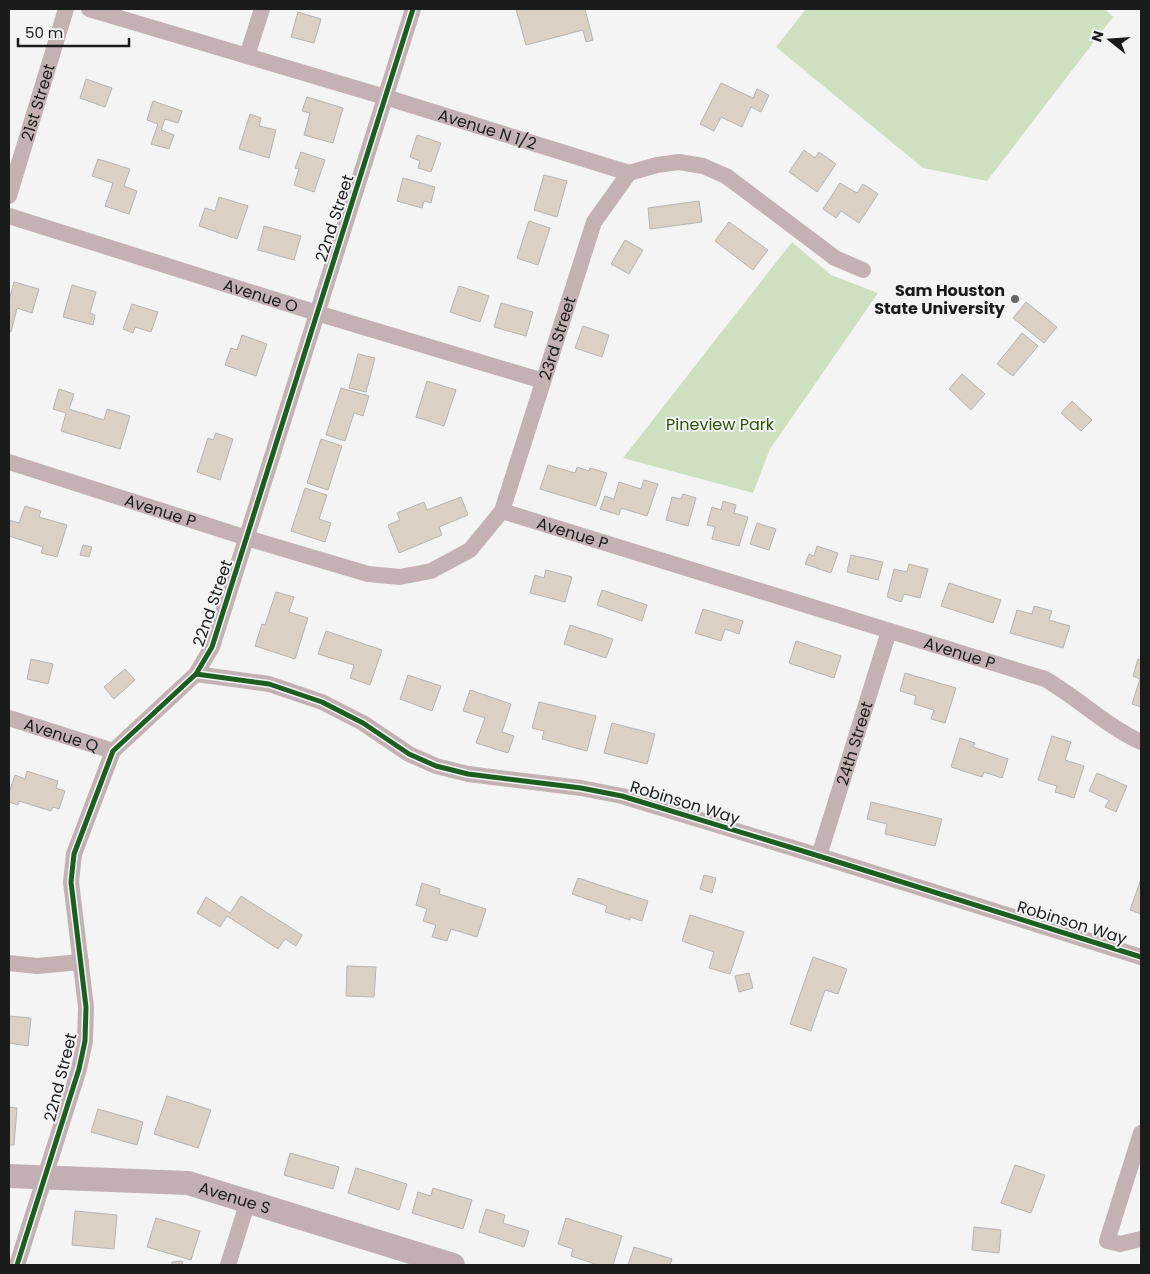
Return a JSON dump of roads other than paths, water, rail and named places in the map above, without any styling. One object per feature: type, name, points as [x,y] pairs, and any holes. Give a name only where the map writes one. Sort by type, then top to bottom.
[{"type":"street","name":"21st Street","points":[[9,196],[66,9]]},
{"type":"street","name":"Avenue N 1/2","points":[[89,9],[385,97],[629,174]]},
{"type":"street","points":[[248,56],[262,9]]},
{"type":"street","name":"22nd Street","points":[[17,1265],[79,1069],[85,1041],[86,1007],[71,882],[74,854],[113,751],[196,674],[212,647],[413,9]]},
{"type":"street","points":[[629,174],[679,162],[703,166],[726,176],[835,258],[863,270]]},
{"type":"street","name":"23rd Street","points":[[502,511],[594,222],[629,174]]},
{"type":"street","name":"Avenue O","points":[[9,216],[317,313],[543,381]]},
{"type":"street","name":"Avenue P","points":[[9,462],[247,538],[368,574],[400,577],[431,571],[470,550],[502,511],[1045,679],[1067,692],[1104,721],[1141,742]]},
{"type":"street","name":"24th Street","points":[[819,856],[889,631]]},
{"type":"street","name":"Robinson Way","points":[[196,674],[269,684],[322,702],[364,723],[408,754],[436,766],[468,774],[581,788],[622,796],[1141,957]]},
{"type":"street","name":"Avenue Q","points":[[9,718],[113,751]]},
{"type":"street","points":[[9,963],[37,966],[81,962]]},
{"type":"street","points":[[1141,1133],[1107,1241],[1120,1244],[1141,1239]]},
{"type":"street","name":"Avenue S","points":[[9,1176],[188,1183],[453,1265]]},
{"type":"street","points":[[228,1265],[248,1201]]},
{"type":"place","name":"Sam Houston State University","points":[[1015,299]]},
{"type":"park label","name":"Pineview Park","points":[[720,424]]}]
